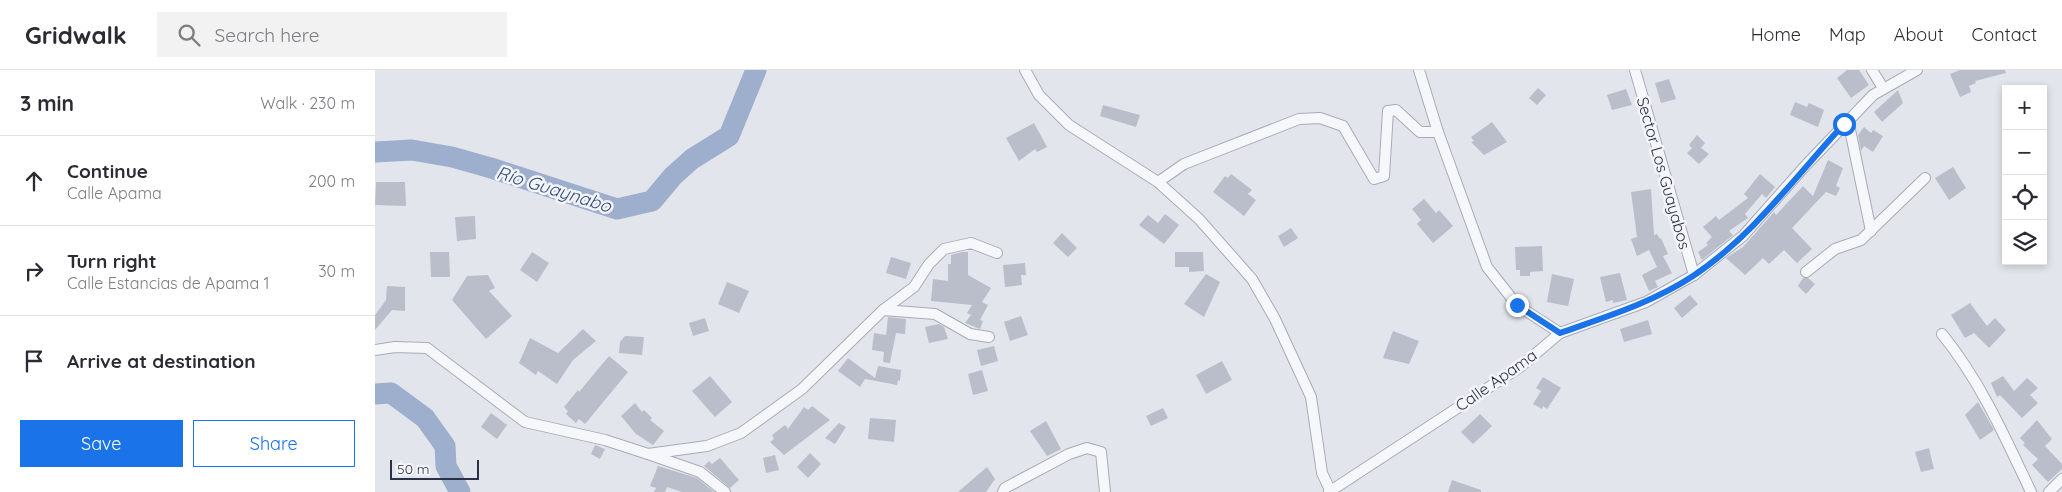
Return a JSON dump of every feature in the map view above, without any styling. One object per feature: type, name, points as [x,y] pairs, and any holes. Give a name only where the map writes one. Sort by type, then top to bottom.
[{"type":"street","points":[[1025,70],[1039,95],[1069,124],[1158,182],[1199,220],[1252,279],[1275,319],[1311,397],[1322,473],[1329,491]]},
{"type":"street","points":[[1419,70],[1438,132],[1487,267],[1517,305],[1560,333]]},
{"type":"street","name":"Sector Los Guayabos","points":[[1635,70],[1694,275]]},
{"type":"street","points":[[1872,70],[1883,88]]},
{"type":"street","name":"Calle Apama","points":[[1329,491],[1520,367],[1560,333],[1646,302],[1694,275],[1743,236],[1848,120],[1883,88],[1917,70]]},
{"type":"street","points":[[1158,182],[1184,164],[1299,119],[1321,118],[1343,126],[1374,179],[1384,176],[1389,111],[1396,110],[1421,132],[1438,132]]},
{"type":"street","points":[[1848,120],[1871,231]]},
{"type":"street","points":[[1806,272],[1835,249],[1861,240],[1925,178]]},
{"type":"street","points":[[648,454],[707,446],[741,433],[792,398],[883,310],[914,286],[929,264],[944,249],[971,243],[997,253]]},
{"type":"street","points":[[883,310],[935,314],[970,334],[989,337]]},
{"type":"street","points":[[1942,334],[1965,362],[1986,399],[2031,492]]},
{"type":"street","points":[[375,350],[395,347],[427,348],[525,422],[605,440],[700,472],[725,492]]},
{"type":"street","points":[[1003,492],[1005,488],[1069,454],[1087,448],[1101,452],[1105,492]]},
{"type":"street","points":[[2049,492],[2062,479]]},
{"type":"building","points":[[1847,70],[1859,70],[1869,85],[1851,98],[1837,78]]},
{"type":"building","points":[[1960,70],[2005,70],[2006,73],[1975,81],[1976,83],[1969,86],[1971,92],[1960,97],[1950,74]]},
{"type":"building","points":[[1669,79],[1676,99],[1661,103],[1655,83]]},
{"type":"building","points":[[1538,88],[1546,95],[1537,105],[1529,98]]},
{"type":"building","points":[[1626,89],[1632,105],[1612,110],[1607,95]]},
{"type":"building","points":[[1898,90],[1903,103],[1882,122],[1874,112]]},
{"type":"building","points":[[1795,102],[1807,107],[1809,103],[1824,110],[1818,127],[1790,115]]},
{"type":"building","points":[[1103,105],[1140,115],[1136,127],[1100,116]]},
{"type":"building","points":[[1492,122],[1507,142],[1484,155],[1471,142],[1474,141],[1471,137]]},
{"type":"building","points":[[1034,123],[1047,147],[1037,152],[1035,149],[1019,161],[1006,138]]},
{"type":"building","points":[[1864,127],[1871,133],[1873,130],[1883,136],[1873,152],[1864,146],[1861,151],[1858,135]]},
{"type":"building","points":[[1697,135],[1705,143],[1701,148],[1709,154],[1699,164],[1687,153],[1692,148],[1689,145]]},
{"type":"building","points":[[1828,160],[1843,168],[1836,186],[1840,188],[1836,196],[1826,192],[1792,228],[1812,249],[1797,263],[1784,250],[1769,264],[1763,258],[1745,275],[1726,258],[1743,247],[1774,212],[1776,215],[1803,186],[1813,196]]},
{"type":"building","points":[[1953,167],[1966,188],[1949,200],[1935,178]]},
{"type":"building","points":[[1231,174],[1252,190],[1248,194],[1256,200],[1244,216],[1213,192],[1225,176],[1228,178]]},
{"type":"building","points":[[1760,174],[1775,187],[1766,198],[1762,194],[1745,214],[1748,218],[1729,231],[1733,235],[1702,260],[1698,252],[1708,245],[1706,243],[1712,237],[1703,227],[1716,216],[1719,220],[1748,198],[1744,194]]},
{"type":"building","points":[[376,182],[405,182],[406,206],[375,205]]},
{"type":"building","points":[[1651,189],[1654,235],[1657,234],[1661,238],[1668,254],[1663,256],[1672,273],[1655,281],[1658,287],[1649,291],[1642,275],[1657,267],[1649,250],[1637,256],[1631,239],[1637,237],[1631,192]]},
{"type":"building","points":[[1424,199],[1436,213],[1439,210],[1453,226],[1433,243],[1417,224],[1421,220],[1412,209]]},
{"type":"building","points":[[1165,214],[1179,225],[1164,244],[1139,225],[1148,215],[1158,223]]},
{"type":"building","points":[[475,216],[476,239],[457,241],[455,217]]},
{"type":"building","points":[[1291,228],[1298,238],[1284,247],[1278,236]]},
{"type":"building","points":[[1062,233],[1077,248],[1068,257],[1053,243]]},
{"type":"building","points":[[1542,246],[1543,271],[1530,272],[1530,276],[1520,276],[1520,270],[1516,270],[1515,247]]},
{"type":"building","points":[[430,252],[449,252],[450,277],[431,277]]},
{"type":"building","points":[[532,252],[549,263],[537,282],[520,270]]},
{"type":"building","points":[[968,252],[968,275],[991,288],[982,302],[988,305],[980,320],[983,321],[980,329],[965,323],[971,315],[967,313],[972,305],[931,301],[933,279],[948,281],[948,264],[951,264],[951,255]]},
{"type":"building","points":[[1175,252],[1203,252],[1204,271],[1189,272],[1189,267],[1175,267]]},
{"type":"building","points":[[891,257],[911,263],[906,279],[886,273]]},
{"type":"building","points":[[1025,263],[1026,275],[1021,275],[1022,285],[1005,287],[1003,265]]},
{"type":"building","points":[[1620,273],[1627,300],[1613,303],[1613,300],[1606,302],[1600,277]]},
{"type":"building","points":[[1206,274],[1220,282],[1204,317],[1184,304]]},
{"type":"building","points":[[1552,274],[1574,279],[1568,306],[1547,302]]},
{"type":"building","points":[[488,275],[495,288],[489,291],[512,316],[486,339],[452,300],[467,276]]},
{"type":"building","points":[[1803,278],[1808,278],[1815,284],[1806,294],[1798,286]]},
{"type":"building","points":[[727,282],[749,291],[739,313],[718,304]]},
{"type":"building","points":[[387,286],[405,287],[405,311],[392,310],[375,330],[375,315],[386,300]]},
{"type":"building","points":[[1690,295],[1698,304],[1682,318],[1674,308]]},
{"type":"building","points":[[1970,303],[1987,326],[1995,318],[2006,330],[1989,348],[1974,333],[1965,338],[1951,315]]},
{"type":"building","points":[[1021,316],[1028,335],[1010,341],[1004,322]]},
{"type":"building","points":[[888,317],[906,319],[905,334],[896,333],[890,363],[883,362],[884,352],[872,350],[874,333],[886,335]]},
{"type":"building","points":[[705,318],[709,331],[693,336],[689,323]]},
{"type":"building","points":[[1648,320],[1652,334],[1624,342],[1620,329]]},
{"type":"building","points":[[939,324],[944,327],[948,339],[929,343],[925,327]]},
{"type":"building","points":[[583,329],[596,341],[573,360],[557,384],[538,371],[536,375],[519,363],[530,338],[558,353]]},
{"type":"building","points":[[1393,331],[1419,341],[1409,364],[1383,358]]},
{"type":"building","points":[[625,336],[644,337],[642,355],[619,353],[620,342]]},
{"type":"building","points":[[994,346],[998,361],[981,366],[977,350]]},
{"type":"building","points":[[609,356],[628,372],[585,424],[579,419],[576,423],[566,414],[568,411],[564,407]]},
{"type":"building","points":[[848,358],[875,378],[878,366],[901,370],[900,381],[898,380],[897,385],[865,379],[860,387],[838,371]]},
{"type":"building","points":[[1222,361],[1232,380],[1206,394],[1196,375]]},
{"type":"building","points":[[982,370],[988,391],[973,395],[968,374]]},
{"type":"building","points":[[710,376],[732,402],[715,417],[692,391]]},
{"type":"building","points":[[2003,376],[2014,391],[2027,378],[2038,388],[2030,395],[2038,403],[2022,418],[2000,395],[1997,397],[1991,383]]},
{"type":"building","points":[[1543,377],[1561,388],[1547,409],[1543,406],[1542,409],[1533,404],[1541,391],[1536,388]]},
{"type":"building","points":[[1978,402],[1994,430],[1980,440],[1965,415]]},
{"type":"building","points":[[635,403],[642,412],[644,410],[652,418],[650,420],[664,431],[653,445],[636,434],[621,416]]},
{"type":"building","points":[[812,406],[830,420],[784,455],[770,442],[774,439],[772,435],[785,425],[788,429],[804,407],[808,410]]},
{"type":"building","points":[[1163,408],[1168,418],[1151,426],[1146,416]]},
{"type":"building","points":[[491,413],[507,425],[497,439],[481,427]]},
{"type":"building","points":[[1480,414],[1492,426],[1473,444],[1461,432]]},
{"type":"building","points":[[870,418],[896,420],[894,442],[868,439]]},
{"type":"building","points":[[2037,420],[2052,439],[2045,446],[2062,464],[2062,469],[2048,482],[2032,465],[2038,459],[2023,445],[2025,443],[2020,438]]},
{"type":"building","points":[[1046,421],[1061,449],[1047,456],[1030,431]]},
{"type":"building","points":[[839,423],[846,427],[835,444],[825,438]]},
{"type":"building","points":[[595,445],[605,449],[600,459],[591,454]]},
{"type":"building","points":[[1929,448],[1934,469],[1921,472],[1915,452]]},
{"type":"building","points":[[810,453],[821,464],[808,478],[797,467]]},
{"type":"building","points":[[775,455],[779,470],[766,473],[763,458]]},
{"type":"building","points":[[720,458],[739,480],[730,488],[704,466],[709,461],[712,464]]},
{"type":"building","points":[[658,466],[697,478],[714,492],[682,492],[667,487],[665,492],[654,492],[656,488],[650,486]]},
{"type":"building","points":[[987,467],[995,479],[986,492],[958,492]]},
{"type":"building","points":[[1452,480],[1481,490],[1481,492],[1448,492]]},
{"type":"waterway","name":"Río Guaynabo","points":[[375,152],[412,150],[452,157],[617,209],[652,201],[673,176],[692,159],[729,136],[756,70]]},
{"type":"waterway","name":"Río Guaynabo","points":[[375,394],[391,393],[425,418],[445,446],[446,466],[460,492]]},
{"type":"route","points":[[1517,305],[1560,333],[1646,302],[1681,283],[1743,236],[1844,124]]}]
